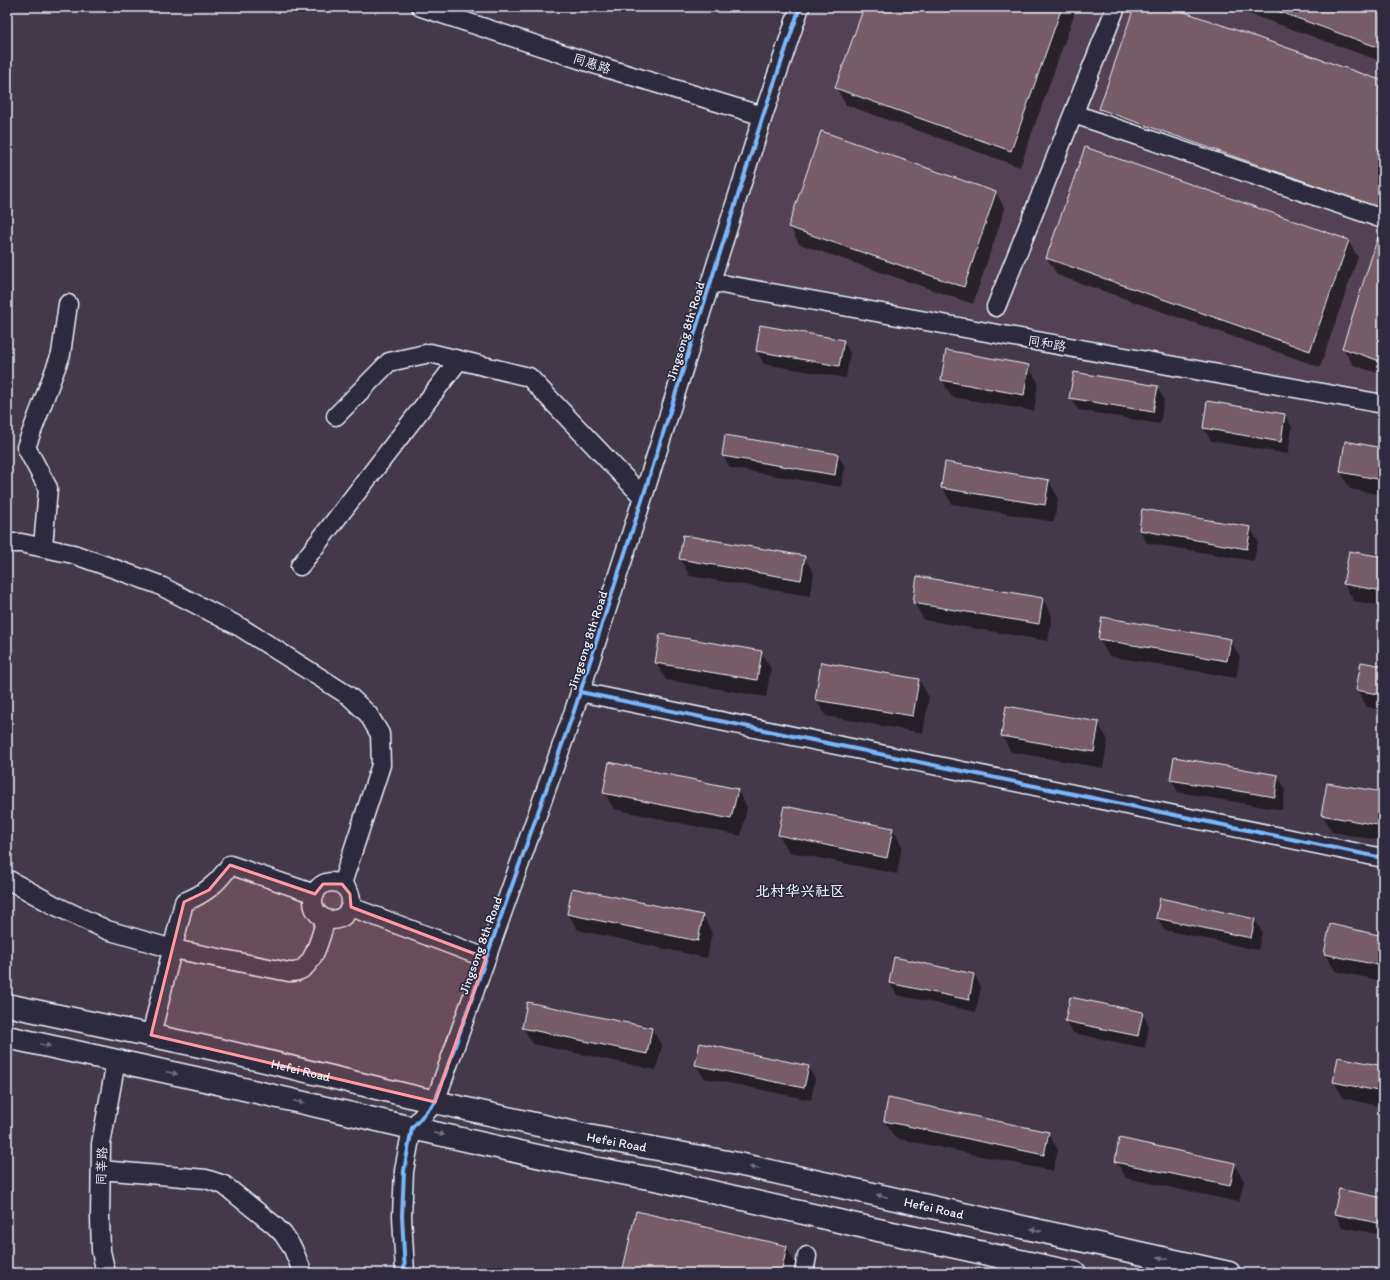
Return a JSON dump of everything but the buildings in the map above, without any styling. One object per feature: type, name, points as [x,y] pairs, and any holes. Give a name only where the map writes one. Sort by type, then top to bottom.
[{"type":"main road","name":"Hefei Road","points":[[7,1005],[227,1052],[435,1102],[588,1136],[738,1164],[1229,1273]]},
{"type":"main road","points":[[7,1037],[245,1089],[582,1166],[660,1180],[1075,1273]]},
{"type":"street","name":"同惠路","points":[[422,7],[606,68],[763,116]]},
{"type":"street","name":"Jingsong 8th Road","points":[[412,1128],[435,1102],[580,692],[763,116],[800,7]]},
{"type":"street","points":[[996,306],[1116,7]]},
{"type":"street","points":[[1074,114],[1383,220]]},
{"type":"street","name":"同和路","points":[[711,282],[1383,404]]},
{"type":"street","points":[[43,547],[48,488],[26,447],[62,354],[68,304]]},
{"type":"street","points":[[336,416],[389,362],[430,353],[529,377],[643,497]]},
{"type":"street","points":[[300,566],[459,360]]},
{"type":"street","points":[[7,543],[21,543],[73,554],[164,588],[240,627],[349,696],[368,714],[380,734],[381,766],[342,884]]},
{"type":"street","points":[[580,692],[1383,858]]},
{"type":"street","points":[[151,1035],[184,902],[198,897],[209,890],[230,865],[315,894]]},
{"type":"street","points":[[7,879],[54,906],[107,930],[173,949],[289,972],[298,971],[308,965],[314,955],[326,919]]},
{"type":"street","points":[[329,882],[342,884],[347,888],[350,894],[352,901],[351,907],[348,912],[338,919],[326,919],[321,916],[314,906],[313,900],[315,894],[318,888],[323,884],[329,882]]},
{"type":"street","points":[[351,907],[486,958]]},
{"type":"street","name":"同莘路","points":[[106,1273],[101,1251],[101,1144],[116,1061]]},
{"type":"street","points":[[404,1273],[402,1216],[404,1171],[412,1128]]},
{"type":"street","points":[[101,1170],[206,1179],[224,1185],[283,1234],[293,1249],[303,1273]]},
{"type":"highlighted area","points":[[230,865],[315,894],[323,884],[342,884],[350,894],[351,907],[486,958],[435,1102],[151,1035],[184,902],[209,890]]},
{"type":"shaded area","points":[[812,7],[1383,7],[1383,404],[711,282]]},
{"type":"cycle path","points":[[405,1273],[402,1216],[404,1171],[412,1128],[435,1102],[574,711],[763,116],[800,7]]},
{"type":"cycle path","points":[[580,692],[1383,858]]},
{"type":"district","name":"北村华兴社区","points":[[800,891]]}]
